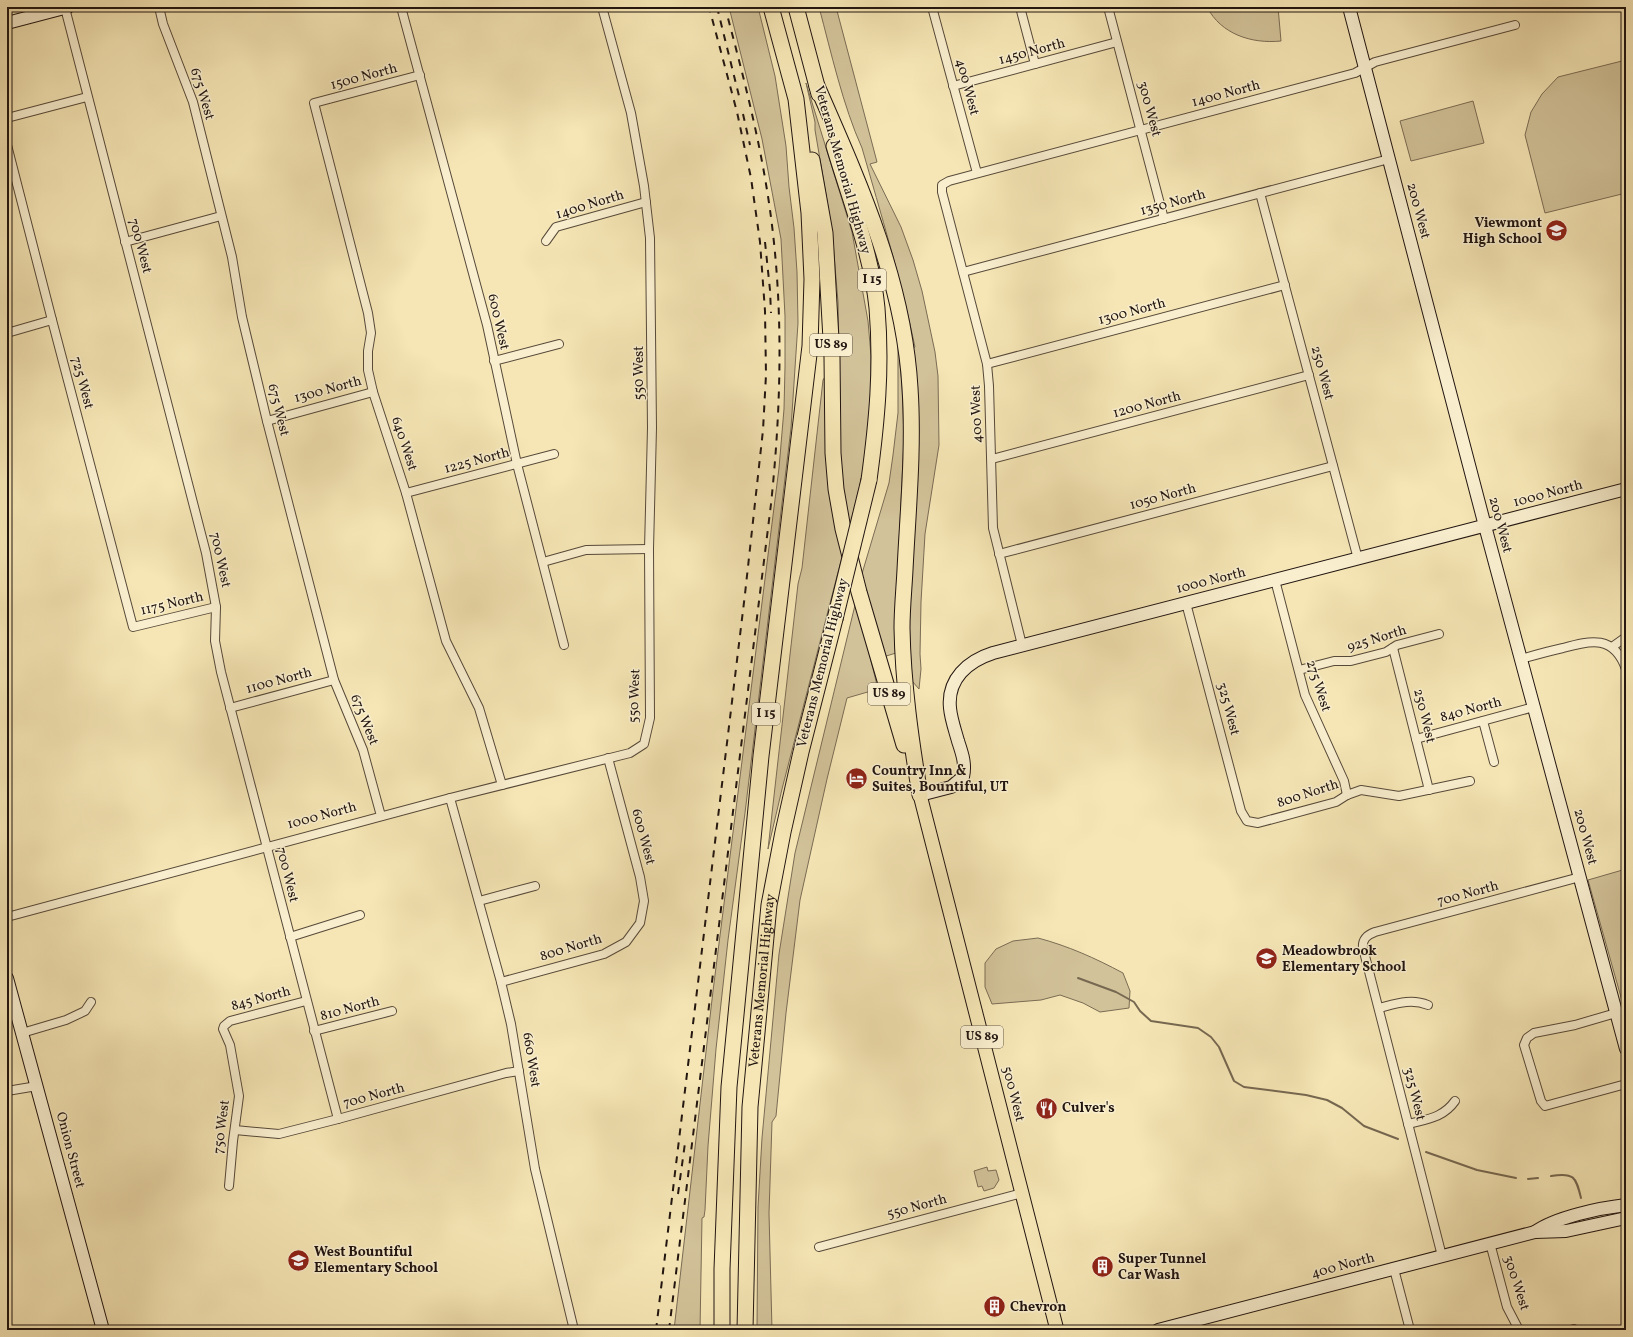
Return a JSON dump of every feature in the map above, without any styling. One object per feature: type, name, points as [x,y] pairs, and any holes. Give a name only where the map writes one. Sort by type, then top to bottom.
[{"type":"highway","name":"Veterans Memorial Highway","points":[[722,1330],[722,1269],[729,1087],[761,756],[810,346],[812,279],[809,213],[796,99],[771,7]]},
{"type":"highway","name":"Veterans Memorial Highway","points":[[745,1330],[750,1107],[769,905],[783,832],[801,752],[869,480],[877,415],[880,366],[877,306],[869,263],[817,86],[796,7]]},
{"type":"highway","name":"US 89","points":[[817,86],[860,185],[887,265],[899,312],[905,346],[910,387],[910,458],[902,628],[907,708],[920,795]]},
{"type":"highway","name":"US 89","points":[[796,99],[811,157],[825,233],[832,357],[833,453],[836,489],[843,529],[867,620],[920,795]]},
{"type":"main road","name":"200 West","points":[[1349,7],[1485,526],[1626,1049]]},
{"type":"main road","points":[[7,23],[66,8]]},
{"type":"main road","name":"1000 North","points":[[920,795],[951,787],[963,777],[964,763],[951,714],[950,703],[954,684],[960,673],[968,664],[980,658],[1022,645],[1626,489]]},
{"type":"main road","name":"500 West","points":[[920,795],[1057,1330]]},
{"type":"main road","name":"Onion Street","points":[[7,978],[104,1330]]},
{"type":"main road","name":"400 North","points":[[1535,1232],[1546,1224],[1559,1220],[1601,1209],[1626,1205]]},
{"type":"main road","name":"400 North","points":[[1158,1330],[1535,1232],[1559,1232],[1626,1218]]},
{"type":"street","name":"675 West","points":[[159,7],[163,24],[193,102],[232,257],[242,317],[267,421],[334,680],[363,750],[381,816]]},
{"type":"street","name":"600 West","points":[[401,7],[487,326],[517,464],[564,645]]},
{"type":"street","name":"550 West","points":[[602,7],[631,113],[644,186],[650,238],[652,342],[652,428],[649,549],[650,718],[644,744]]},
{"type":"street","name":"400 West","points":[[932,7],[977,173]]},
{"type":"street","points":[[1020,7],[1035,64]]},
{"type":"street","name":"300 West","points":[[1108,7],[1164,219]]},
{"type":"street","name":"700 West","points":[[66,8],[87,97],[206,553],[216,607],[215,641],[230,708],[338,1120]]},
{"type":"street","name":"1400 North","points":[[942,185],[948,181],[977,173],[1356,73],[1375,62],[1515,25]]},
{"type":"street","name":"1450 North","points":[[953,86],[1117,42]]},
{"type":"street","name":"1500 North","points":[[314,103],[420,75]]},
{"type":"street","points":[[7,118],[87,97]]},
{"type":"street","name":"640 West","points":[[314,103],[368,313],[371,333],[368,351],[368,370],[373,392],[406,493],[446,641],[479,708],[502,785]]},
{"type":"street","name":"725 West","points":[[7,145],[134,627]]},
{"type":"street","name":"1350 North","points":[[963,272],[1389,159]]},
{"type":"street","name":"400 West","points":[[942,185],[942,192],[987,364],[992,459],[993,528],[1022,645]]},
{"type":"street","name":"250 West","points":[[1260,193],[1358,559]]},
{"type":"street","name":"1400 North","points":[[546,241],[556,226],[646,202]]},
{"type":"street","points":[[125,242],[221,216]]},
{"type":"street","name":"1300 North","points":[[987,364],[1285,284]]},
{"type":"street","points":[[7,333],[52,320]]},
{"type":"street","points":[[494,361],[559,344]]},
{"type":"street","name":"1200 North","points":[[992,459],[1309,375]]},
{"type":"street","name":"1300 North","points":[[267,421],[373,392]]},
{"type":"street","name":"1225 North","points":[[406,493],[554,454]]},
{"type":"street","name":"1050 North","points":[[999,554],[1333,466]]},
{"type":"street","points":[[543,562],[586,550],[649,549]]},
{"type":"street","name":"275 West","points":[[1275,580],[1308,702],[1344,781],[1347,796]]},
{"type":"street","name":"325 West","points":[[1186,603],[1242,812],[1247,821]]},
{"type":"street","name":"1175 North","points":[[134,627],[216,607]]},
{"type":"street","name":"925 North","points":[[1299,670],[1330,662],[1351,661],[1386,652],[1397,645],[1439,634]]},
{"type":"street","points":[[1612,647],[1626,637]]},
{"type":"street","points":[[1521,659],[1591,641],[1612,647],[1621,656],[1626,669]]},
{"type":"street","name":"250 West","points":[[1393,648],[1429,790]]},
{"type":"street","name":"1100 North","points":[[230,708],[334,680]]},
{"type":"street","name":"840 North","points":[[1416,739],[1534,707]]},
{"type":"street","points":[[1484,721],[1494,762]]},
{"type":"street","name":"1000 North","points":[[7,917],[381,816],[630,753],[644,744]]},
{"type":"street","name":"600 West","points":[[608,758],[640,877],[644,901],[640,923]]},
{"type":"street","name":"800 North","points":[[1247,821],[1258,823],[1336,802],[1361,790],[1394,796],[1470,781]]},
{"type":"street","name":"660 West","points":[[450,798],[501,982],[511,1024],[536,1169],[574,1330]]},
{"type":"street","name":"700 North","points":[[1364,939],[1375,932],[1580,877]]},
{"type":"street","points":[[479,901],[535,886]]},
{"type":"street","points":[[290,937],[360,915]]},
{"type":"street","name":"800 North","points":[[501,982],[604,954],[626,942],[640,923]]},
{"type":"street","name":"325 West","points":[[1364,939],[1363,948],[1442,1256]]},
{"type":"street","name":"845 North","points":[[224,1026],[230,1021],[306,1001]]},
{"type":"street","points":[[1378,1008],[1412,1001],[1428,1005]]},
{"type":"street","points":[[22,1033],[66,1020],[85,1012],[91,1002]]},
{"type":"street","name":"810 North","points":[[314,1031],[392,1011]]},
{"type":"street","points":[[1616,1013],[1575,1025],[1534,1033],[1527,1038],[1524,1045],[1540,1101],[1545,1106],[1626,1084]]},
{"type":"street","name":"750 West","points":[[224,1026],[230,1046],[239,1096],[229,1186]]},
{"type":"street","name":"700 North","points":[[235,1130],[279,1134],[338,1120],[506,1073],[519,1071]]},
{"type":"street","points":[[7,1091],[37,1086]]},
{"type":"street","points":[[1408,1124],[1441,1115],[1449,1109],[1455,1101]]},
{"type":"street","name":"550 North","points":[[819,1247],[1022,1193]]},
{"type":"street","name":"300 West","points":[[1490,1244],[1506,1302],[1519,1330]]},
{"type":"street","points":[[1394,1268],[1410,1330]]},
{"type":"shaded area","points":[[729,7],[758,7],[775,76],[786,146],[794,228],[798,323],[791,428],[716,1049],[708,1146],[705,1210],[704,1217],[702,1218],[700,1330],[674,1330],[713,991],[779,468],[784,409],[785,316],[781,239],[762,139]]},
{"type":"shaded area","points":[[819,7],[836,7],[877,162],[870,164],[901,227],[913,260],[922,291],[935,352],[938,376],[939,445],[925,534],[921,602],[921,669],[919,689],[912,681],[909,647],[911,349],[915,347],[883,222],[862,148],[843,97]]},
{"type":"shaded area","points":[[1207,7],[1278,7],[1281,41],[1259,41],[1238,35],[1220,24]]},
{"type":"shaded area","points":[[1626,60],[1626,193],[1545,213],[1525,135],[1531,112],[1542,94],[1558,77]]},
{"type":"shaded area","points":[[806,83],[852,232],[868,321],[871,356],[871,402],[863,472],[849,530],[840,466],[838,402],[840,402],[838,302],[832,230],[815,130],[815,122]]},
{"type":"shaded area","points":[[1473,101],[1484,143],[1411,161],[1400,121]]},
{"type":"shaded area","points":[[898,342],[902,384],[904,438],[897,587],[896,653],[883,657],[861,577],[889,483],[898,413]]},
{"type":"shaded area","points":[[826,375],[843,553],[768,849],[798,584],[802,568],[823,380]]},
{"type":"shaded area","points":[[856,601],[878,689],[847,698],[800,900],[786,1013],[776,1116],[772,1122],[769,1213],[772,1330],[757,1330],[758,1207],[762,1138],[779,954],[795,853]]},
{"type":"shaded area","points":[[1626,869],[1626,1015],[1588,880]]},
{"type":"shaded area","points":[[1038,938],[1081,953],[1123,973],[1130,991],[1129,1008],[1100,1012],[1083,1003],[1060,995],[1041,1000],[992,1004],[985,987],[985,963],[996,949],[1013,941]]},
{"type":"shaded area","points":[[987,1167],[988,1171],[996,1170],[999,1180],[994,1188],[984,1191],[982,1186],[978,1187],[974,1171]]},
{"type":"waterway","points":[[1078,978],[1116,992],[1134,1002],[1140,1011],[1151,1021],[1198,1028],[1211,1037],[1219,1047],[1234,1081],[1244,1087],[1306,1095],[1327,1100],[1342,1108],[1364,1126],[1398,1139]]},
{"type":"waterway","points":[[1426,1152],[1477,1170],[1516,1178]]},
{"type":"waterway","points":[[1551,1176],[1565,1175],[1573,1178],[1581,1198]]},
{"type":"waterway","points":[[1528,1179],[1538,1178]]},
{"type":"railway","points":[[656,1330],[745,594],[763,430],[766,375],[765,311],[760,242],[751,178],[737,112],[709,7]]},
{"type":"railway","points":[[717,7],[740,100]]},
{"type":"railway","points":[[669,1330],[771,504],[775,465],[779,386],[779,308],[773,229],[754,121],[725,7]]},
{"type":"railway","points":[[743,114],[750,145]]},
{"type":"railway","points":[[765,242],[771,313]]},
{"type":"railway","points":[[678,1194],[685,1143]]},
{"type":"place","name":"Viewmont High School","points":[[1557,231]]},
{"type":"place","name":"Country Inn & Suites, Bountiful, UT","points":[[856,779]]},
{"type":"place","name":"Meadowbrook Elementary School","points":[[1267,959]]},
{"type":"place","name":"Culver's","points":[[1046,1108]]},
{"type":"place","name":"West Bountiful Elementary School","points":[[298,1260]]},
{"type":"place","name":"Super Tunnel Car Wash","points":[[1103,1267]]},
{"type":"place","name":"Chevron","points":[[994,1307]]}]
